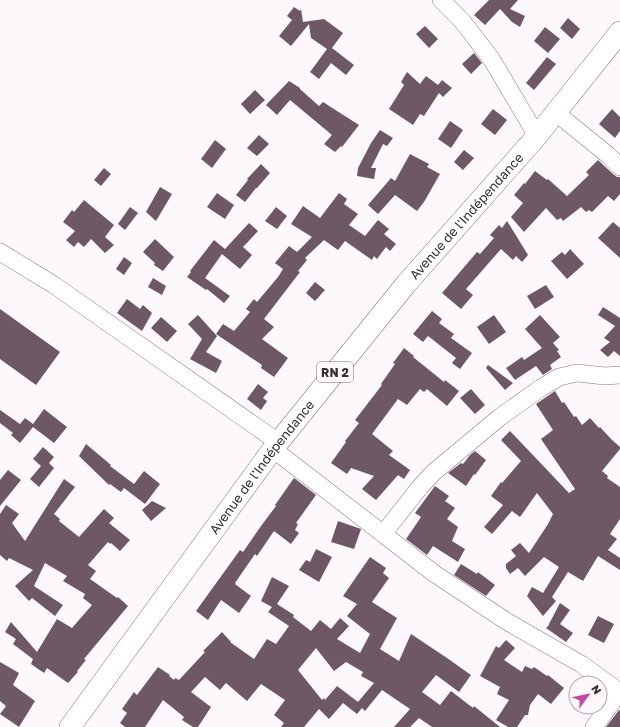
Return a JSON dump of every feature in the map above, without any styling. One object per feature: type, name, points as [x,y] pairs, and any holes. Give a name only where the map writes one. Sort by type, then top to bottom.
[{"type":"main road","name":"Avenue de l'Indépendance","points":[[70,727],[276,446],[406,284],[536,136],[620,32]]},
{"type":"street","points":[[441,0],[463,22],[492,60],[536,136]]},
{"type":"street","points":[[555,112],[608,155],[620,167]]},
{"type":"street","points":[[0,252],[54,284],[276,446],[383,534],[435,574],[506,621],[581,664],[613,687],[616,691],[615,698],[594,727]]},
{"type":"street","points":[[383,534],[420,487],[434,472],[500,417],[541,388],[559,377],[577,373],[620,376]]},
{"type":"building","points":[[489,0],[518,0],[510,9],[525,16],[520,27],[512,22],[500,9],[485,25],[474,15]]},
{"type":"building","points":[[294,7],[300,11],[301,9],[303,22],[324,19],[343,33],[332,48],[354,65],[346,75],[331,63],[319,79],[310,72],[327,49],[311,38],[309,24],[291,46],[279,36],[292,20],[287,16]]},
{"type":"building","points":[[568,18],[580,29],[572,39],[560,28]]},
{"type":"building","points":[[425,26],[438,39],[429,48],[416,34]]},
{"type":"building","points":[[545,27],[560,39],[548,53],[534,41]]},
{"type":"building","points":[[474,53],[482,63],[471,74],[462,64]]},
{"type":"building","points":[[547,57],[556,64],[534,90],[526,83]]},
{"type":"building","points":[[407,72],[420,84],[426,76],[438,85],[442,80],[452,88],[443,97],[439,93],[424,116],[420,114],[413,125],[389,109],[404,85],[401,82]]},
{"type":"building","points":[[289,81],[300,88],[319,106],[323,102],[359,125],[342,147],[341,146],[335,152],[324,144],[332,135],[290,100],[277,115],[266,105]]},
{"type":"building","points":[[255,90],[265,100],[250,114],[241,104]]},
{"type":"building","points":[[493,109],[507,120],[495,135],[481,124]]},
{"type":"building","points":[[612,109],[620,117],[620,131],[615,138],[599,124]]},
{"type":"building","points":[[450,121],[463,130],[451,148],[438,139]]},
{"type":"building","points":[[380,130],[393,138],[387,146],[383,144],[371,168],[376,168],[374,179],[357,176],[358,168],[371,143]]},
{"type":"building","points":[[259,135],[269,144],[257,156],[247,148]]},
{"type":"building","points":[[215,140],[226,149],[212,168],[201,159]]},
{"type":"building","points":[[464,150],[474,158],[463,170],[454,162]]},
{"type":"building","points":[[410,154],[429,164],[427,167],[440,174],[417,211],[395,195],[378,214],[368,205],[391,178],[395,181]]},
{"type":"building","points":[[598,160],[613,174],[620,177],[620,194],[614,201],[608,196],[592,212],[589,210],[586,212],[581,207],[563,221],[561,218],[557,220],[546,208],[524,232],[511,217],[523,203],[514,195],[535,171],[547,180],[548,179],[567,196],[589,175],[586,172]]},
{"type":"building","points":[[261,164],[270,173],[245,202],[236,195],[248,180],[247,179]]},
{"type":"building","points":[[104,168],[111,174],[101,186],[94,180]]},
{"type":"building","points":[[160,187],[172,194],[156,221],[146,212]]},
{"type":"building","points":[[217,193],[234,205],[225,219],[207,207]]},
{"type":"building","points":[[339,193],[347,199],[344,204],[358,214],[349,225],[365,236],[378,220],[389,229],[384,234],[396,244],[390,251],[386,247],[377,259],[374,256],[372,260],[345,241],[338,250],[324,240],[305,258],[307,260],[298,271],[300,272],[264,319],[274,327],[262,339],[288,358],[274,377],[261,368],[262,365],[216,334],[223,324],[234,331],[250,312],[246,309],[254,299],[257,302],[278,277],[283,269],[275,263],[289,246],[297,252],[312,237],[291,224],[303,206],[320,218]]},
{"type":"building","points":[[84,200],[114,225],[105,237],[114,245],[105,253],[91,239],[84,247],[78,242],[74,247],[66,240],[75,231],[63,222],[72,210],[74,212]]},
{"type":"building","points":[[130,207],[138,213],[125,230],[118,224]]},
{"type":"building","points":[[276,207],[287,216],[277,229],[265,221]]},
{"type":"building","points":[[507,221],[528,255],[522,262],[516,256],[513,260],[501,249],[466,289],[473,295],[461,309],[442,293],[477,252],[480,254],[494,238],[490,235],[499,225],[502,228]]},
{"type":"building","points":[[613,222],[620,228],[620,258],[598,238]]},
{"type":"building","points":[[249,223],[258,231],[243,247],[252,255],[240,269],[222,254],[205,278],[230,296],[224,303],[207,289],[206,290],[187,277],[214,240],[225,249]]},
{"type":"building","points":[[155,239],[174,257],[163,271],[154,265],[155,263],[143,252]]},
{"type":"building","points":[[570,249],[584,264],[567,279],[551,261],[562,252],[565,255]]},
{"type":"building","points":[[124,257],[132,263],[124,275],[116,269]]},
{"type":"building","points":[[153,278],[166,286],[162,295],[148,287]]},
{"type":"building","points":[[315,282],[325,290],[315,301],[306,293]]},
{"type":"building","points":[[546,285],[554,297],[535,309],[527,296]]},
{"type":"building","points":[[127,299],[140,309],[143,305],[152,313],[142,331],[117,313]]},
{"type":"building","points":[[603,307],[620,318],[620,356],[614,351],[608,357],[600,350],[610,342],[604,338],[615,326],[598,315]]},
{"type":"building","points":[[0,309],[60,352],[36,385],[0,359]]},
{"type":"building","points":[[432,311],[442,319],[439,323],[454,334],[451,338],[472,353],[460,369],[452,363],[456,358],[428,336],[423,342],[413,334]]},
{"type":"building","points":[[198,315],[217,336],[206,352],[222,361],[216,373],[190,359],[202,339],[188,324]]},
{"type":"building","points":[[494,315],[506,332],[489,344],[477,327]]},
{"type":"building","points":[[540,315],[560,337],[553,343],[559,350],[557,351],[561,357],[550,365],[552,369],[543,375],[536,366],[515,380],[506,368],[522,357],[524,360],[542,348],[525,329]]},
{"type":"building","points":[[161,317],[177,331],[167,342],[151,328]]},
{"type":"building","points":[[404,348],[444,382],[445,380],[459,391],[447,406],[427,389],[424,392],[420,389],[407,405],[398,399],[372,434],[393,451],[389,455],[410,470],[404,479],[398,475],[376,500],[362,489],[374,476],[351,468],[347,474],[331,463],[359,423],[355,420],[382,385],[381,384],[395,364],[393,363]]},
{"type":"building","points":[[488,365],[513,383],[505,390],[486,368]]},
{"type":"building","points":[[258,384],[268,392],[263,398],[267,401],[261,410],[247,399]]},
{"type":"building","points":[[471,389],[485,405],[475,414],[460,398]]},
{"type":"building","points":[[555,391],[562,403],[564,402],[574,417],[576,416],[582,425],[590,418],[620,447],[602,471],[608,476],[607,478],[620,487],[620,519],[610,534],[617,539],[608,550],[620,558],[620,570],[598,556],[583,581],[568,572],[552,597],[556,601],[543,616],[527,596],[532,587],[543,593],[559,567],[544,557],[525,576],[518,568],[510,574],[506,568],[506,564],[516,556],[511,550],[520,543],[529,553],[553,514],[537,493],[520,517],[512,511],[492,534],[484,527],[503,505],[491,496],[501,482],[502,483],[521,461],[501,440],[510,431],[569,493],[575,489],[541,439],[553,430],[536,404]]},
{"type":"building","points":[[44,409],[67,427],[54,443],[33,427],[20,443],[11,435],[13,433],[0,423],[0,410],[20,424],[25,418],[33,424]]},
{"type":"building","points":[[86,444],[111,465],[110,466],[134,484],[144,471],[160,484],[145,504],[124,488],[121,492],[110,484],[109,485],[79,456]]},
{"type":"building","points":[[43,447],[54,457],[49,463],[54,468],[39,487],[30,479],[41,466],[33,459]]},
{"type":"building","points":[[475,451],[486,460],[466,486],[448,473],[461,463],[463,464]]},
{"type":"building","points":[[8,470],[21,480],[0,506],[0,480]]},
{"type":"building","points":[[294,478],[316,495],[296,523],[298,524],[295,530],[299,533],[291,544],[274,531],[257,556],[255,554],[235,583],[251,596],[239,613],[221,600],[208,620],[196,611],[240,550],[243,552]]},
{"type":"building","points":[[64,479],[75,487],[54,514],[60,519],[59,521],[79,537],[104,509],[114,518],[109,523],[130,540],[120,551],[108,542],[88,565],[96,571],[90,579],[117,598],[118,597],[128,606],[84,659],[86,660],[68,683],[47,668],[44,673],[31,664],[33,659],[13,644],[16,639],[5,632],[11,622],[37,652],[57,619],[72,628],[92,605],[83,598],[85,594],[63,581],[67,576],[45,563],[34,586],[63,605],[55,616],[32,598],[29,601],[15,586],[33,570],[9,558],[7,561],[0,555],[0,514],[6,505],[19,514],[12,523],[25,541]]},
{"type":"building","points":[[435,486],[449,496],[445,501],[455,508],[447,519],[458,527],[452,541],[465,549],[458,562],[433,546],[427,555],[406,539],[421,517],[415,513]]},
{"type":"building","points":[[152,501],[166,508],[151,521],[142,510]]},
{"type":"building","points":[[338,521],[361,529],[354,549],[331,542]]},
{"type":"building","points":[[316,549],[332,557],[319,582],[299,570],[306,560],[310,562]]},
{"type":"building","points":[[370,557],[386,568],[383,573],[389,578],[372,602],[397,618],[380,649],[399,661],[411,634],[471,675],[459,692],[436,675],[422,692],[440,705],[451,691],[473,708],[474,706],[500,727],[432,727],[419,718],[410,727],[394,727],[410,709],[382,690],[365,711],[362,708],[357,714],[343,703],[329,719],[319,709],[304,727],[281,727],[284,723],[274,715],[285,700],[261,684],[247,701],[226,683],[220,690],[205,677],[191,692],[211,707],[198,727],[193,727],[182,720],[184,717],[163,700],[145,727],[125,727],[120,723],[127,713],[122,709],[134,692],[137,695],[158,667],[170,675],[169,676],[174,680],[175,678],[179,680],[205,652],[203,651],[222,632],[230,642],[254,659],[267,639],[276,644],[289,626],[268,612],[272,607],[261,601],[272,577],[289,586],[277,604],[294,615],[293,617],[311,631],[320,620],[331,629],[340,618],[349,626],[337,639],[360,653],[370,634],[347,616],[357,604],[343,596]],"holes":[[[316,648],[334,671],[346,662],[363,672],[361,676],[374,683],[358,702],[337,686],[325,700],[324,698],[322,700],[298,670]]]},
{"type":"building","points":[[461,564],[477,574],[478,572],[495,585],[486,596],[454,575]]},
{"type":"building","points":[[560,603],[570,610],[560,624],[573,633],[566,642],[546,628]]},
{"type":"building","points":[[598,616],[614,624],[604,643],[588,635]]},
{"type":"building","points":[[506,640],[515,648],[504,660],[522,672],[525,666],[532,669],[534,667],[547,676],[548,675],[564,688],[551,704],[538,694],[530,705],[528,715],[525,715],[517,727],[508,727],[496,720],[509,700],[497,694],[500,687],[480,676],[496,646],[499,648]]},
{"type":"building","points":[[0,662],[19,673],[13,685],[35,701],[19,727],[0,714],[6,706],[0,701]]},
{"type":"building","points":[[619,710],[620,727],[606,727]]}]
